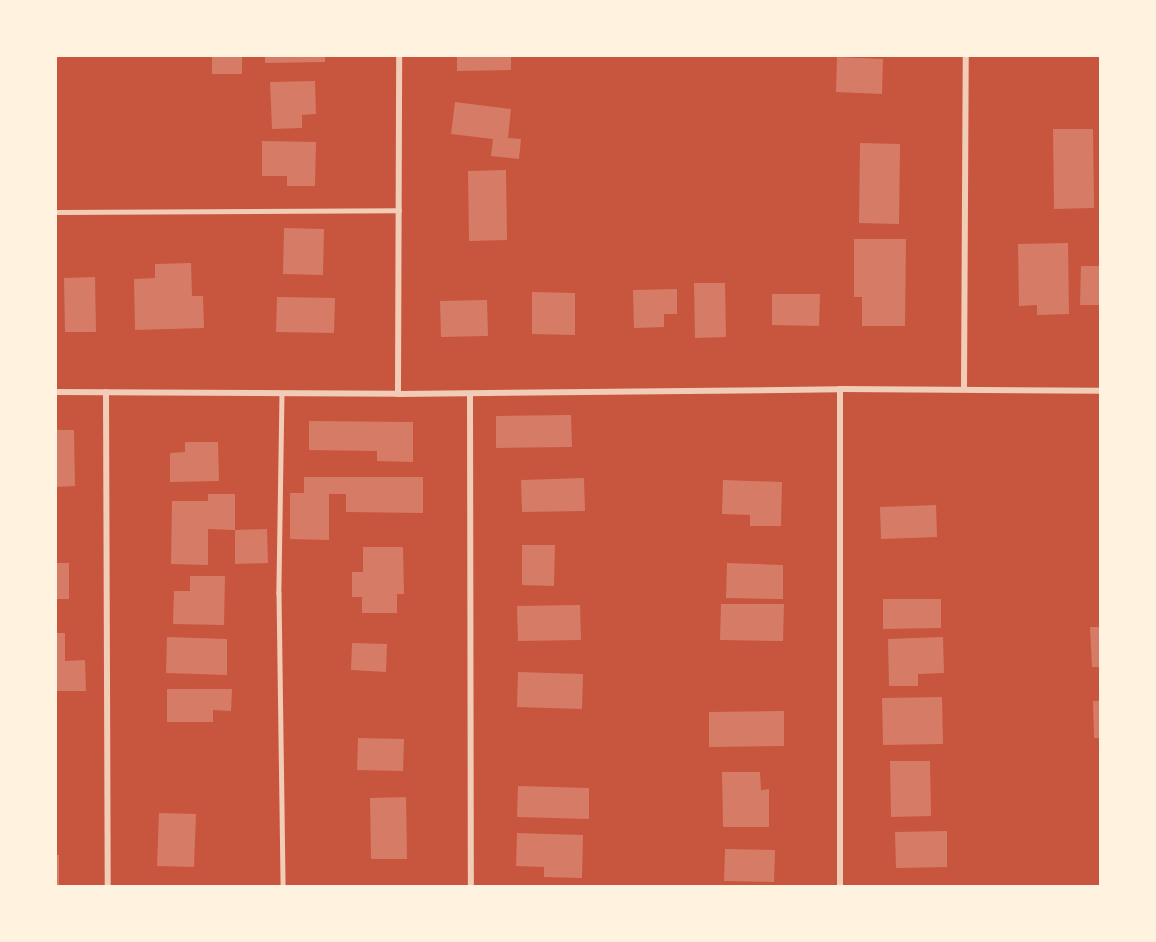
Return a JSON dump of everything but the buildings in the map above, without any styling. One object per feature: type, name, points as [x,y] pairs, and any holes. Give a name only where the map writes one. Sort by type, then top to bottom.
[{"type":"street","points":[[398,394],[399,56]]},
{"type":"street","points":[[964,389],[966,56]]},
{"type":"street","points":[[840,389],[840,886]]},
{"type":"street","points":[[56,392],[398,394],[840,389],[1101,391]]},
{"type":"street","points":[[106,392],[108,886]]},
{"type":"street","points":[[470,393],[471,886]]},
{"type":"lane","points":[[56,212],[399,210]]},
{"type":"lane","points":[[282,393],[279,615],[283,886]]}]
